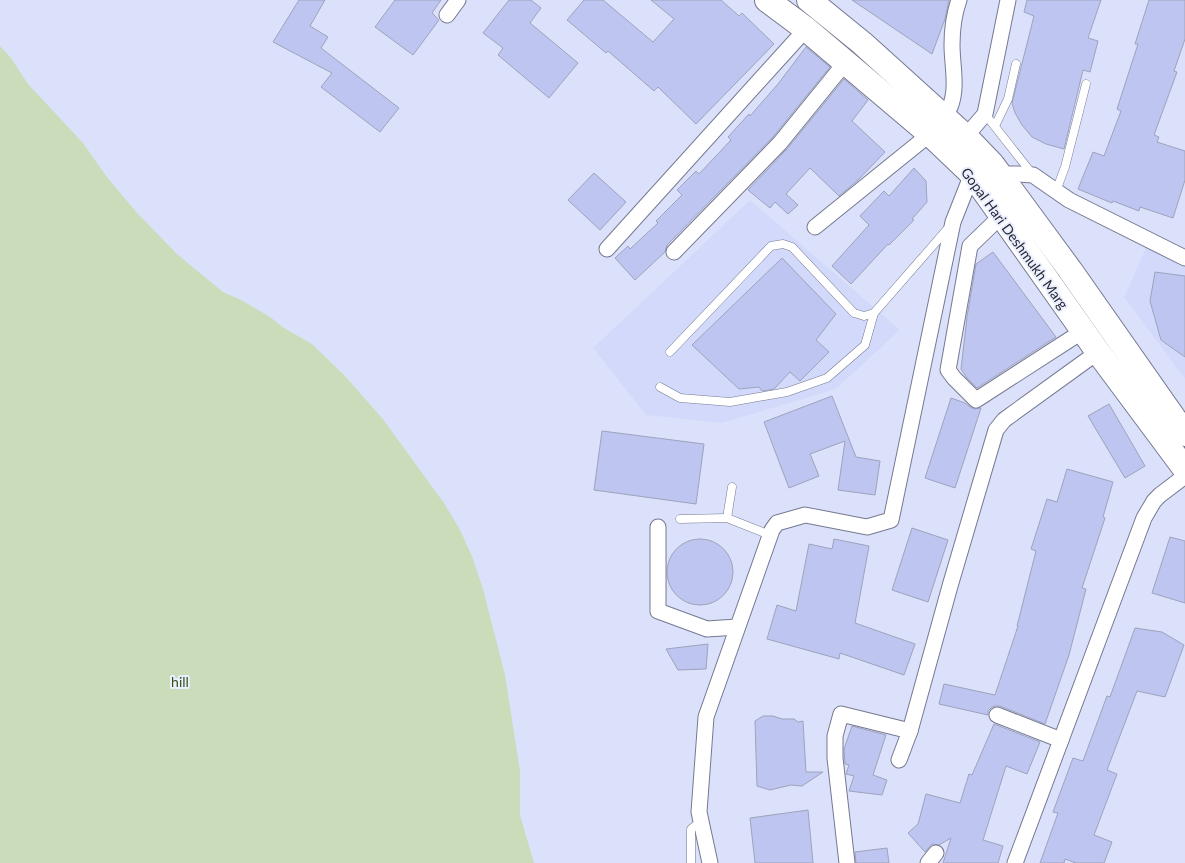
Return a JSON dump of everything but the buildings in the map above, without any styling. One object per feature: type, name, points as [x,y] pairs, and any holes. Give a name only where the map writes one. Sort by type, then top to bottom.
[{"type":"main road","name":"Gopal Hari Deshmukh Marg","points":[[766,0],[806,29],[845,63],[937,126]]},
{"type":"main road","name":"Gopal Hari Deshmukh Marg","points":[[809,0],[862,43],[937,126],[988,172],[1070,270],[1185,434]]},
{"type":"main road","name":"Gopal Hari Deshmukh Marg","points":[[988,172],[1001,216],[1098,352],[1185,469]]},
{"type":"street","points":[[447,14],[458,0]]},
{"type":"street","points":[[814,227],[937,126],[951,104],[954,82],[952,45],[954,24],[960,0]]},
{"type":"street","points":[[958,145],[985,114],[1008,0]]},
{"type":"street","points":[[607,249],[806,29]]},
{"type":"street","points":[[674,252],[780,144],[845,63]]},
{"type":"street","points":[[710,863],[699,812],[706,717],[772,530],[777,523],[804,515],[867,527],[891,520],[952,222],[988,172],[1033,175],[1070,200],[1185,258]]},
{"type":"street","points":[[1001,216],[970,246],[948,370],[976,400],[1083,331]]},
{"type":"street","points":[[899,760],[910,730],[996,430],[1004,420],[1098,352]]},
{"type":"street","points":[[1015,863],[1144,518],[1160,495],[1185,476]]},
{"type":"street","points":[[658,527],[658,611],[707,629],[737,626]]},
{"type":"street","points":[[847,863],[835,758],[835,736],[841,714],[910,730]]},
{"type":"street","points":[[997,715],[1061,740]]},
{"type":"lane","points":[[995,126],[1008,99],[1016,64]]},
{"type":"lane","points":[[1056,191],[1066,167],[1086,84]]},
{"type":"lane","points":[[985,114],[1033,175]]},
{"type":"lane","points":[[660,387],[680,398],[730,402],[787,392],[827,378],[865,345],[874,313],[952,222]]},
{"type":"lane","points":[[670,352],[771,246],[783,244],[792,248],[854,313],[864,316],[874,313]]},
{"type":"lane","points":[[727,518],[732,487]]},
{"type":"lane","points":[[680,519],[727,518],[770,536]]},
{"type":"lane","points":[[691,863],[691,829],[696,825],[702,824]]},
{"type":"shaded area","points":[[750,200],[900,330],[836,389],[722,423],[646,415],[593,348]]},
{"type":"shaded area","points":[[1147,246],[1185,265],[1185,379],[1124,297]]},
{"type":"green space","name":"hill","points":[[0,46],[11,58],[28,84],[83,143],[106,176],[138,214],[178,255],[223,292],[241,300],[312,344],[345,376],[382,418],[444,503],[459,528],[472,556],[483,589],[505,675],[520,771],[520,815],[534,863],[0,863]]}]
